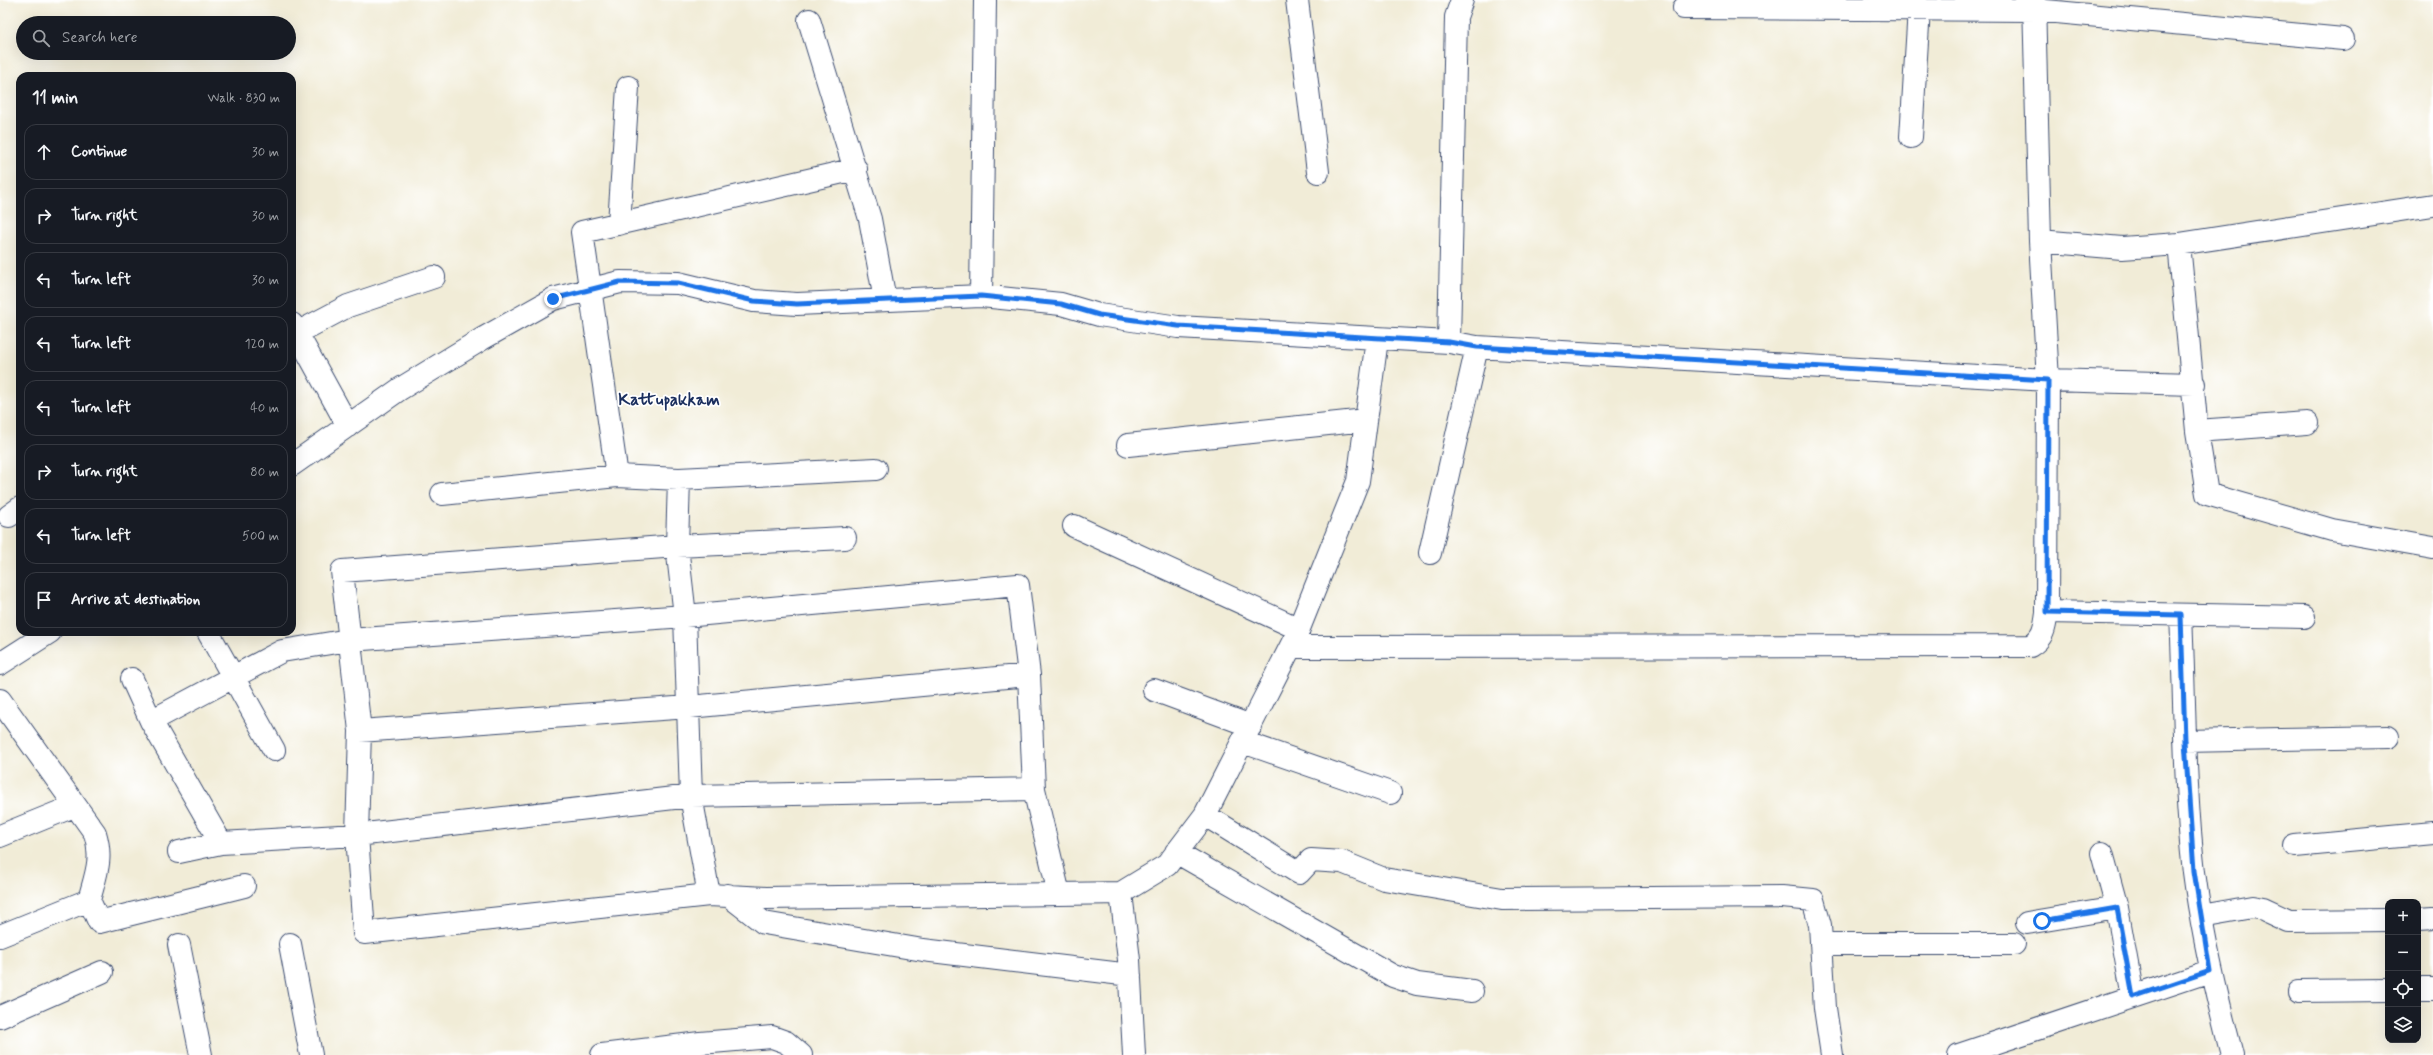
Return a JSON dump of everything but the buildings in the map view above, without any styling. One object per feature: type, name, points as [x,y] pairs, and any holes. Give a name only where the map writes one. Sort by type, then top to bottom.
[{"type":"street","points":[[981,296],[985,0]]},
{"type":"street","points":[[1297,0],[1318,172]]},
{"type":"street","points":[[1449,342],[1456,17],[1462,0]]},
{"type":"street","points":[[1074,526],[1295,638],[2030,646],[2039,641],[2043,633],[2047,612],[2048,380],[2040,241],[2035,5]]},
{"type":"street","points":[[1684,8],[1919,9],[2035,5],[2343,39]]},
{"type":"street","points":[[1911,137],[1919,9]]},
{"type":"street","points":[[809,20],[856,169],[877,245],[885,300]]},
{"type":"street","points":[[619,224],[628,87]]},
{"type":"street","points":[[617,476],[592,288],[582,232],[856,169]]},
{"type":"street","points":[[2040,241],[2122,248],[2179,244],[2433,205]]},
{"type":"street","points":[[2179,244],[2194,384],[2197,431],[2207,494],[2332,530],[2433,548]]},
{"type":"street","points":[[296,328],[348,306],[434,277]]},
{"type":"street","points":[[296,462],[400,389],[482,339],[553,299],[620,282],[678,283],[754,301],[797,304],[981,296],[1061,304],[1099,315],[1178,326],[1376,339],[1449,342],[1477,347],[2048,380],[2194,384]]},
{"type":"street","points":[[296,333],[348,426]]},
{"type":"street","points":[[845,538],[677,546],[342,572],[360,731],[357,835],[364,933],[719,895],[766,898],[1121,893],[1166,865],[1205,815],[1295,638],[1358,481],[1376,339]]},
{"type":"street","points":[[1430,553],[1477,347]]},
{"type":"street","points":[[1128,445],[1366,420]]},
{"type":"street","points":[[2197,431],[2307,423]]},
{"type":"street","points":[[442,494],[617,476],[678,479],[876,469]]},
{"type":"street","points":[[678,479],[677,546],[685,616],[691,796],[719,895],[764,923],[923,950],[1130,975]]},
{"type":"street","points":[[151,721],[282,651],[350,640],[685,616],[1018,585],[1029,675],[1034,789],[1059,894]]},
{"type":"street","points":[[2047,612],[2304,617]]},
{"type":"street","points":[[2181,615],[2185,741],[2194,871],[2210,971],[2232,1055]]},
{"type":"street","points":[[0,664],[44,636]]},
{"type":"street","points":[[210,636],[274,750]]},
{"type":"street","points":[[360,731],[689,707],[1029,675]]},
{"type":"street","points":[[132,679],[151,721],[221,843]]},
{"type":"street","points":[[1154,690],[1247,734],[1390,793]]},
{"type":"street","points":[[0,700],[74,806],[95,833],[100,849],[99,863],[89,900],[99,922],[244,886]]},
{"type":"street","points":[[2185,741],[2388,737]]},
{"type":"street","points":[[179,852],[221,843],[357,835],[691,796],[1034,789]]},
{"type":"street","points":[[0,836],[74,806]]},
{"type":"street","points":[[1205,815],[1299,874],[1311,860],[1342,862],[1384,879],[1502,899],[1782,897],[1813,900],[1820,925],[1825,1008],[1832,1055]]},
{"type":"street","points":[[2295,846],[2433,833]]},
{"type":"street","points":[[1176,852],[1393,976],[1417,984],[1472,991]]},
{"type":"street","points":[[2102,853],[2117,908],[2133,997]]},
{"type":"street","points":[[1121,893],[1130,975],[1134,1055]]},
{"type":"street","points":[[0,936],[89,900]]},
{"type":"street","points":[[2201,916],[2252,907],[2263,909],[2289,921],[2385,920]]},
{"type":"street","points":[[2027,923],[2117,908]]},
{"type":"street","points":[[2421,919],[2433,918]]},
{"type":"street","points":[[290,944],[311,1055]]},
{"type":"street","points":[[1821,944],[2014,944]]},
{"type":"street","points":[[179,945],[201,1055]]},
{"type":"street","points":[[1959,1055],[2210,971]]},
{"type":"street","points":[[0,1017],[102,972]]},
{"type":"street","points":[[2421,989],[2433,989]]},
{"type":"street","points":[[2299,991],[2385,990]]},
{"type":"street","points":[[602,1055],[700,1043],[772,1037],[786,1042],[801,1055]]},
{"type":"district","name":"Kattupakkam","points":[[669,399]]},
{"type":"route","points":[[553,299],[620,282],[678,283],[754,301],[797,304],[981,296],[1061,304],[1099,315],[1178,326],[1251,329],[1376,339],[1449,342],[1477,347],[2048,380],[2047,612],[2181,615],[2185,741],[2194,871],[2210,971],[2133,997],[2117,908],[2042,921]]}]
